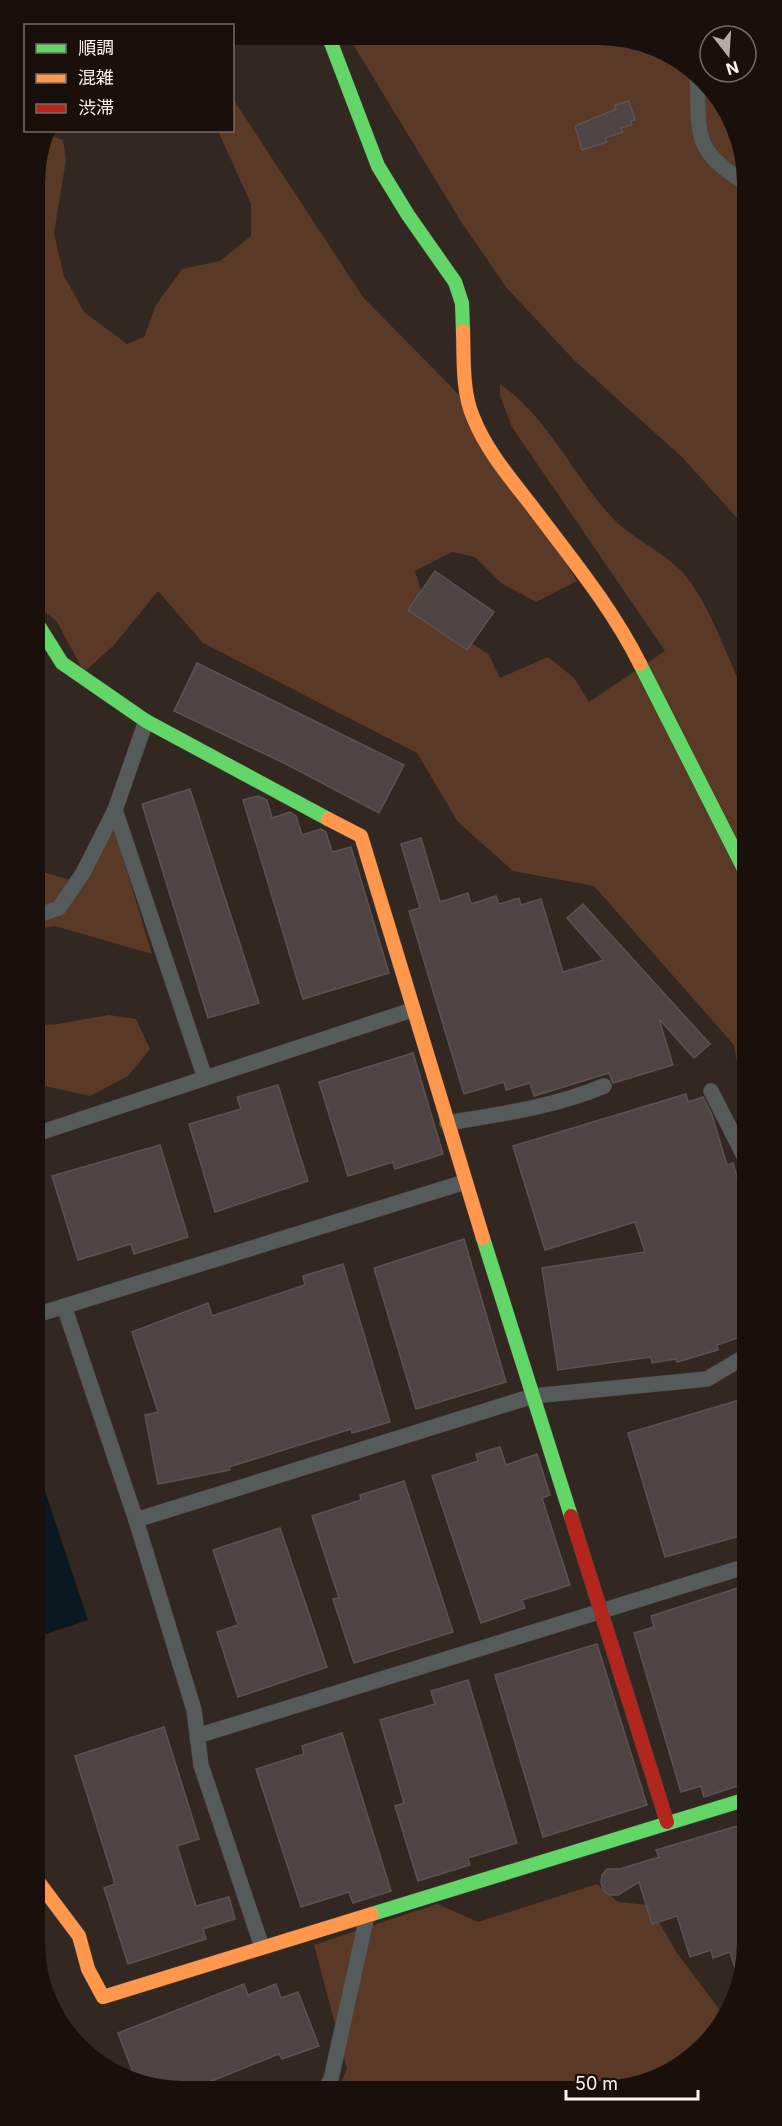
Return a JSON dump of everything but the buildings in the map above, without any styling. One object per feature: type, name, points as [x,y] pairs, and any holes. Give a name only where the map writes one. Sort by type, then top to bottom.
[{"type":"street","points":[[332,45],[378,166],[455,282],[462,303],[465,375],[472,416],[495,458],[602,597],[623,630],[737,855]]},
{"type":"street","points":[[698,88],[700,140],[707,155],[737,177]]},
{"type":"street","points":[[45,637],[62,663],[146,722],[361,837],[465,1182],[667,1822]]},
{"type":"street","points":[[45,913],[59,908],[83,873],[115,810],[146,722]]},
{"type":"street","points":[[115,810],[205,1078]]},
{"type":"street","points":[[45,1131],[412,1010]]},
{"type":"street","points":[[447,1123],[534,1108],[572,1099],[604,1086]]},
{"type":"street","points":[[711,1091],[737,1142]]},
{"type":"street","points":[[45,1312],[465,1182]]},
{"type":"street","points":[[64,1306],[136,1520],[194,1710],[201,1765],[262,1947]]},
{"type":"street","points":[[136,1520],[533,1396],[707,1379],[737,1361]]},
{"type":"street","points":[[197,1736],[737,1569]]},
{"type":"street","points":[[45,1891],[79,1936],[88,1969],[103,1998],[737,1802]]},
{"type":"street","points":[[330,2081],[367,1916]]},
{"type":"shaded area","points":[[353,45],[617,46],[660,59],[690,79],[708,99],[726,130],[736,165],[737,518],[683,458],[574,360],[506,287],[460,220]]},
{"type":"shaded area","points":[[234,101],[363,297],[465,401],[577,581],[536,602],[501,583],[475,557],[452,552],[415,571],[423,597],[445,625],[489,655],[500,678],[548,657],[574,678],[589,702],[665,651],[512,427],[500,396],[500,384],[532,412],[594,497],[616,522],[675,565],[691,583],[707,609],[737,677],[737,1062],[734,1045],[594,886],[513,871],[458,822],[417,753],[203,643],[158,591],[114,645],[84,672],[56,620],[45,613],[45,174],[54,137],[63,140],[66,160],[54,233],[64,276],[84,312],[127,344],[144,337],[156,305],[182,269],[220,261],[251,236],[251,204],[218,132],[234,132]]},
{"type":"shaded area","points":[[113,825],[152,954],[55,926],[45,928],[45,873],[84,884]]},
{"type":"shaded area","points":[[109,1015],[136,1019],[150,1049],[128,1076],[90,1096],[45,1086],[45,1024]]},
{"type":"shaded area","points":[[45,1491],[88,1620],[45,1634]]},
{"type":"shaded area","points":[[597,1884],[618,1902],[649,1905],[677,1953],[719,2009],[703,2034],[690,2047],[652,2070],[626,2078],[608,2081],[342,2081],[347,2069],[314,1945],[437,1904],[478,1922]]},
{"type":"traffic: fast","points":[[332,45],[378,166],[408,215],[455,282],[462,303],[463,331]]},
{"type":"traffic: fast","points":[[45,636],[62,663],[146,721],[328,819]]},
{"type":"traffic: fast","points":[[640,664],[737,855]]},
{"type":"traffic: fast","points":[[483,1238],[571,1516]]},
{"type":"traffic: fast","points":[[372,1914],[737,1802]]},
{"type":"traffic: slow","points":[[463,331],[467,397],[478,429],[507,474],[603,602],[640,664]]},
{"type":"traffic: slow","points":[[328,819],[361,836],[483,1238]]},
{"type":"traffic: slow","points":[[45,1891],[79,1936],[88,1969],[103,1997],[372,1914]]},
{"type":"traffic: jam","points":[[571,1516],[667,1822]]}]
